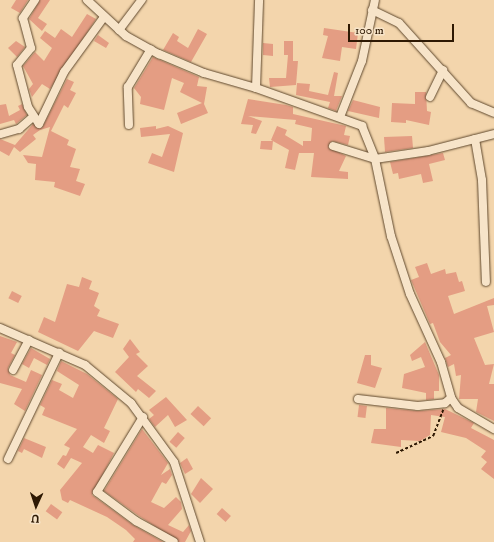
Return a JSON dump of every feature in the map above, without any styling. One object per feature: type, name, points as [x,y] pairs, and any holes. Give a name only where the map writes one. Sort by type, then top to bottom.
[{"type":"street","points":[[35,0],[23,18],[31,48],[17,65],[23,93],[33,117],[41,124],[64,72],[104,17]]},
{"type":"street","points":[[87,0],[119,30],[151,49],[204,73],[256,88],[362,126],[375,159],[391,236],[410,294],[441,362],[448,400],[458,408],[494,429]]},
{"type":"street","points":[[119,30],[142,0]]},
{"type":"street","points":[[256,88],[258,0]]},
{"type":"street","points":[[340,117],[362,61],[375,0]]},
{"type":"street","points":[[372,10],[399,23],[444,70],[471,103],[494,113]]},
{"type":"street","points":[[129,125],[128,86],[151,49]]},
{"type":"street","points":[[430,97],[444,70]]},
{"type":"street","points":[[1,134],[20,129],[33,117]]},
{"type":"street","points":[[333,146],[375,159],[475,140],[494,134]]},
{"type":"street","points":[[475,140],[482,180],[486,282]]},
{"type":"street","points":[[0,328],[59,353],[107,380],[143,417],[174,462],[200,542]]},
{"type":"street","points":[[13,370],[29,340]]},
{"type":"street","points":[[8,460],[59,353]]},
{"type":"street","points":[[358,399],[418,406],[448,400]]},
{"type":"street","points":[[143,417],[97,492],[136,521],[174,542]]},
{"type":"path","points":[[396,453],[433,436],[448,400]]},
{"type":"building","points":[[16,0],[28,0],[20,13],[11,8]]},
{"type":"building","points":[[40,0],[50,0],[38,18],[47,24],[42,31],[29,19]]},
{"type":"building","points":[[87,14],[96,19],[50,89],[42,84],[32,97],[29,89],[33,84],[23,66],[35,52],[44,61],[52,48],[40,38],[45,31],[55,38],[61,29],[72,37]]},
{"type":"building","points":[[324,28],[358,33],[356,49],[342,47],[340,61],[322,58],[328,36],[323,35]]},
{"type":"building","points":[[198,29],[207,34],[191,62],[163,50],[173,33],[179,37],[177,41],[188,48]]},
{"type":"building","points":[[98,35],[109,43],[106,48],[94,41]]},
{"type":"building","points":[[16,41],[25,47],[17,57],[8,48]]},
{"type":"building","points":[[284,41],[293,41],[293,61],[298,61],[296,85],[270,87],[269,78],[286,78],[288,55],[284,55]]},
{"type":"building","points":[[263,43],[273,44],[273,56],[263,55]]},
{"type":"building","points":[[153,57],[199,77],[197,86],[207,87],[204,104],[208,113],[181,124],[177,113],[202,103],[180,92],[184,83],[172,78],[164,110],[140,104],[141,97],[134,88]]},
{"type":"building","points":[[334,72],[338,73],[334,96],[342,96],[336,111],[328,108],[330,102],[296,95],[297,83],[310,84],[309,91],[328,95]]},
{"type":"building","points":[[67,79],[74,82],[70,90],[76,93],[68,108],[64,105],[51,131],[69,140],[67,145],[76,149],[70,167],[80,169],[76,181],[85,184],[80,196],[54,187],[55,182],[35,180],[36,164],[28,163],[23,155],[42,157],[50,127],[40,130],[33,135],[36,139],[20,152],[14,147],[9,156],[0,151],[0,139],[15,145],[33,124],[42,128]]},
{"type":"building","points":[[415,92],[426,92],[427,111],[431,112],[429,125],[406,120],[406,123],[391,122],[392,103],[415,104]]},
{"type":"building","points":[[248,99],[286,105],[293,107],[293,114],[346,126],[344,135],[350,136],[348,145],[332,141],[328,147],[346,156],[339,171],[348,172],[348,179],[311,177],[314,153],[299,153],[295,170],[285,168],[289,150],[271,140],[277,126],[287,130],[285,135],[303,146],[303,141],[311,141],[312,128],[295,124],[296,120],[248,116],[262,121],[256,134],[251,133],[253,125],[241,124]]},
{"type":"building","points":[[353,100],[380,107],[379,118],[348,111]]},
{"type":"building","points":[[6,104],[9,116],[20,110],[18,106],[22,104],[27,115],[16,124],[14,120],[0,124],[0,105]]},
{"type":"building","points":[[156,126],[156,129],[168,126],[183,133],[174,172],[148,163],[152,153],[162,157],[170,134],[141,137],[140,128]]},
{"type":"building","points":[[412,136],[413,148],[385,152],[384,137]]},
{"type":"building","points":[[261,141],[273,141],[272,150],[260,149]]},
{"type":"building","points":[[443,153],[445,160],[429,164],[433,181],[423,183],[421,174],[399,179],[398,173],[393,174],[390,162]]},
{"type":"building","points":[[427,263],[431,274],[445,269],[446,274],[456,272],[459,282],[462,281],[465,291],[448,296],[454,314],[494,298],[494,305],[487,306],[494,332],[474,338],[485,365],[494,364],[489,384],[494,384],[494,421],[476,412],[478,399],[459,399],[461,375],[456,376],[454,364],[448,367],[445,358],[451,355],[440,342],[433,323],[430,324],[411,280],[419,277],[415,267]]},
{"type":"building","points":[[82,277],[92,281],[89,289],[99,293],[94,306],[100,310],[97,316],[119,324],[113,338],[94,331],[78,351],[38,332],[44,317],[55,322],[67,284],[79,287]]},
{"type":"building","points":[[12,291],[22,296],[18,303],[8,298]]},
{"type":"building","points":[[0,336],[17,342],[11,353],[15,355],[8,368],[10,375],[26,382],[31,370],[42,375],[25,411],[14,404],[22,389],[0,383]]},
{"type":"building","points":[[130,339],[140,352],[136,354],[148,366],[137,376],[156,391],[149,398],[138,389],[136,392],[115,372],[129,357],[123,349]]},
{"type":"building","points":[[425,342],[439,375],[439,391],[434,391],[434,399],[426,400],[426,393],[402,388],[404,374],[425,367],[421,357],[412,361],[410,355]]},
{"type":"building","points":[[31,348],[50,359],[47,365],[34,358],[29,368],[22,364]]},
{"type":"building","points":[[365,355],[371,355],[371,365],[382,368],[375,388],[357,383]]},
{"type":"building","points":[[61,361],[87,374],[118,399],[104,428],[110,431],[104,443],[91,435],[83,447],[93,453],[98,445],[114,453],[92,495],[133,525],[163,542],[133,542],[135,539],[126,530],[107,517],[70,500],[68,503],[62,500],[60,490],[82,463],[71,458],[64,469],[57,464],[63,455],[66,456],[70,448],[64,445],[77,429],[42,415],[45,408],[40,405],[52,380],[62,384],[59,390],[73,398],[79,385],[57,371]]},
{"type":"building","points":[[166,397],[187,420],[175,427],[168,415],[155,427],[149,419],[154,415],[149,410]]},
{"type":"building","points":[[359,405],[367,406],[365,418],[358,417]]},
{"type":"building","points":[[198,406],[211,418],[204,426],[190,414]]},
{"type":"building","points":[[386,408],[418,411],[445,409],[474,423],[471,428],[494,440],[494,479],[481,469],[487,462],[481,457],[486,451],[466,438],[441,432],[445,417],[431,415],[430,435],[420,441],[401,440],[401,447],[371,443],[374,429],[386,429]]},
{"type":"building","points":[[142,429],[168,463],[161,475],[170,469],[172,475],[166,484],[162,482],[151,502],[164,508],[176,497],[181,502],[182,509],[168,525],[183,532],[189,525],[191,531],[185,542],[179,542],[104,491]]},
{"type":"building","points":[[178,432],[185,438],[176,448],[169,442]]},
{"type":"building","points":[[24,438],[46,447],[42,458],[24,449],[22,453],[18,451]]},
{"type":"building","points":[[187,458],[193,469],[185,474],[180,463]]},
{"type":"building","points":[[201,478],[213,489],[200,503],[191,494]]},
{"type":"building","points":[[51,504],[62,512],[57,520],[46,511]]},
{"type":"building","points":[[222,508],[231,516],[226,522],[217,514]]}]
